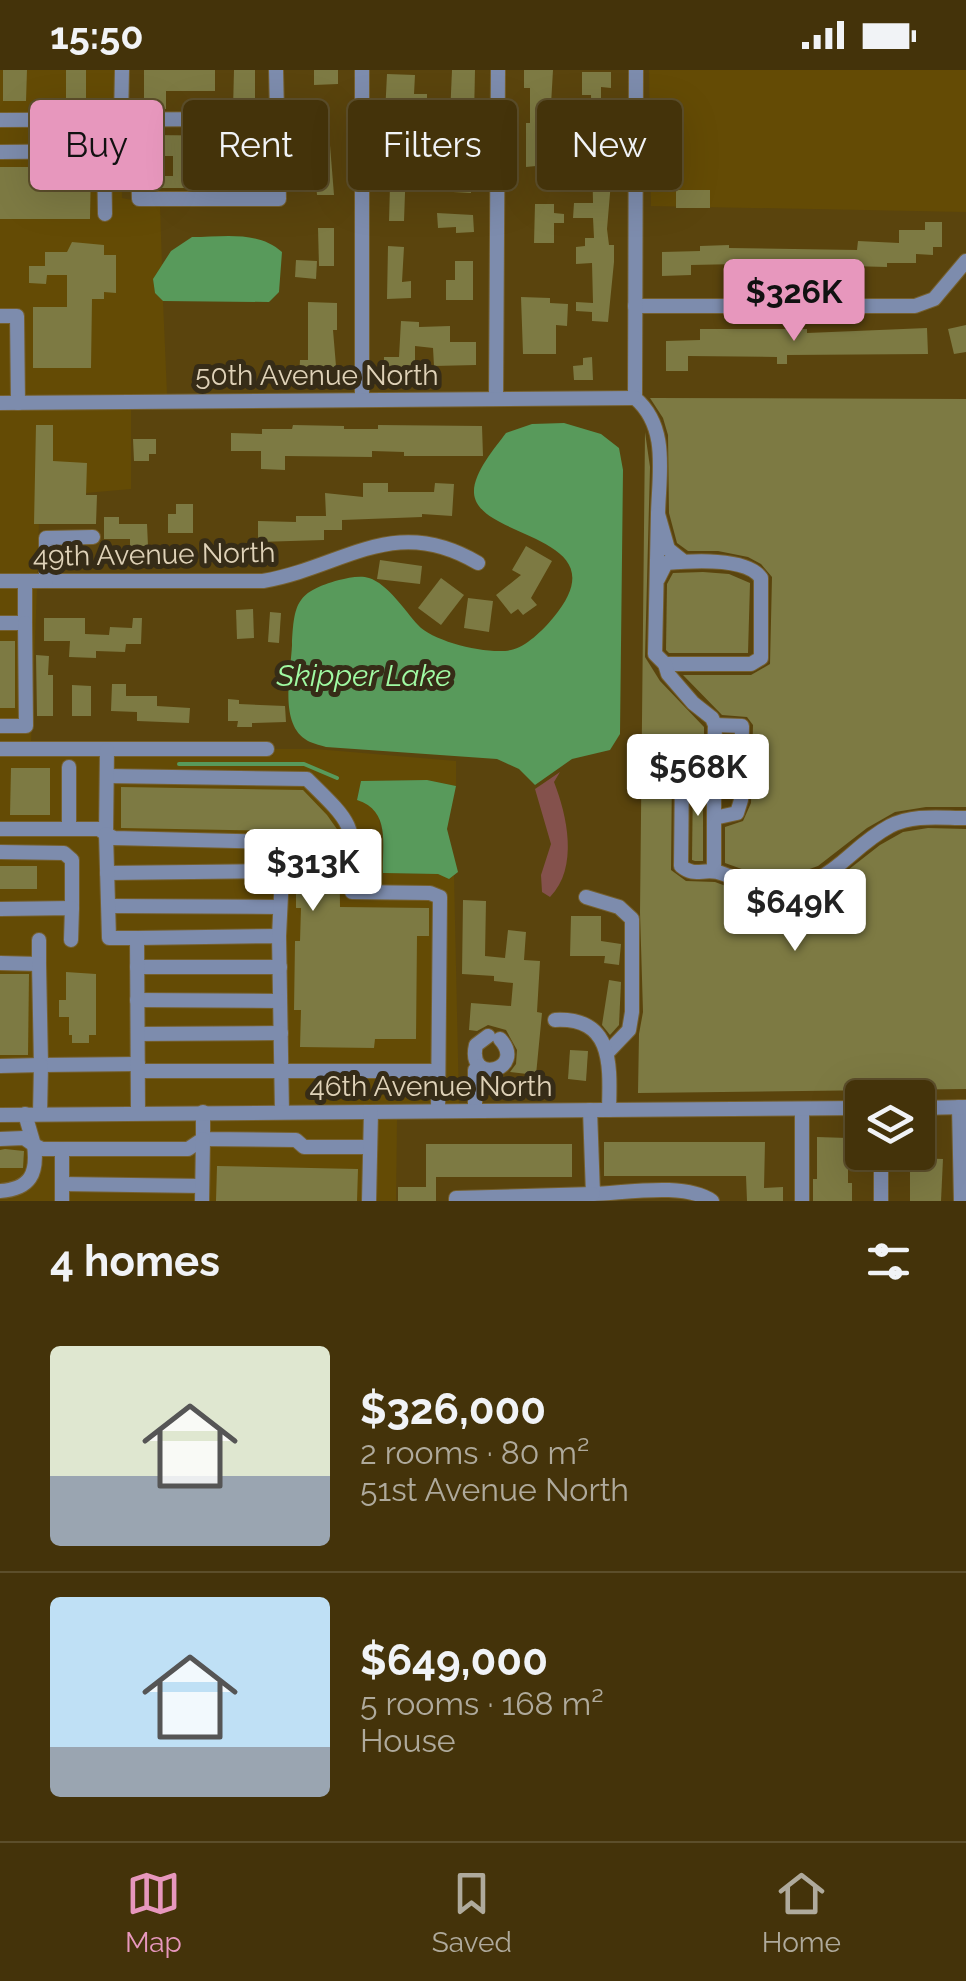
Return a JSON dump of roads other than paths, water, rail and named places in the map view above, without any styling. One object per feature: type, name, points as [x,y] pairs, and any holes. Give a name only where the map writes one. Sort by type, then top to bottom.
[{"type":"street","points":[[121,100],[122,70]]},
{"type":"street","points":[[275,100],[276,70]]},
{"type":"street","points":[[362,70],[362,399]]},
{"type":"street","points":[[496,399],[498,70]]},
{"type":"street","points":[[636,70],[635,398],[648,409],[659,440],[655,654],[715,725],[714,871]]},
{"type":"street","points":[[0,120],[30,120]]},
{"type":"street","points":[[0,152],[104,152],[105,214]]},
{"type":"street","points":[[138,190],[138,200],[278,199],[278,190]]},
{"type":"street","points":[[635,306],[915,306],[934,300],[966,261]]},
{"type":"street","points":[[0,316],[17,316],[18,403]]},
{"type":"street","points":[[0,377],[18,378]]},
{"type":"street","name":"50th Avenue North","points":[[0,403],[635,398]]},
{"type":"street","points":[[658,514],[667,556],[658,579]]},
{"type":"street","points":[[46,581],[46,538],[93,537]]},
{"type":"street","name":"49th Avenue North","points":[[0,581],[264,582],[392,541],[455,550],[478,564]]},
{"type":"street","points":[[665,664],[750,664],[761,658],[761,578],[755,569],[683,562],[667,556]]},
{"type":"street","points":[[25,581],[25,750]]},
{"type":"street","points":[[0,623],[25,623]]},
{"type":"street","points":[[714,818],[736,814],[742,764],[742,726],[715,725]]},
{"type":"street","points":[[0,726],[26,726]]},
{"type":"street","points":[[0,749],[268,750]]},
{"type":"street","points":[[107,750],[110,938],[280,936]]},
{"type":"street","points":[[742,764],[693,764],[682,770],[680,866],[692,874],[714,871],[766,888],[798,884],[831,874],[889,826],[914,817],[966,818]]},
{"type":"street","points":[[69,767],[69,829]]},
{"type":"street","points":[[107,776],[307,779],[353,830],[352,892],[440,896],[438,1112]]},
{"type":"street","points":[[0,828],[99,829],[114,838],[264,839],[279,846],[283,856],[282,1112]]},
{"type":"street","points":[[0,852],[64,853],[72,860],[71,940]]},
{"type":"street","points":[[108,873],[282,871]]},
{"type":"street","points":[[586,896],[619,907],[632,919],[629,1030],[608,1052]]},
{"type":"street","points":[[108,906],[280,907]]},
{"type":"street","points":[[0,909],[72,908]]},
{"type":"street","points":[[137,938],[138,1113]]},
{"type":"street","points":[[0,1191],[19,1190],[28,1182],[34,1167],[33,1114],[41,1066],[40,940]]},
{"type":"street","points":[[0,963],[40,964]]},
{"type":"street","points":[[137,967],[280,967]]},
{"type":"street","points":[[137,1000],[280,1001]]},
{"type":"street","points":[[555,1020],[584,1023],[604,1043],[608,1052],[609,1110]]},
{"type":"street","points":[[138,1034],[281,1033]]},
{"type":"street","points":[[494,1037],[508,1053],[504,1063],[490,1070],[479,1066],[474,1050],[479,1040],[494,1037]]},
{"type":"street","points":[[0,1066],[438,1071]]},
{"type":"street","points":[[475,1111],[475,1070],[479,1066]]},
{"type":"street","points":[[935,1108],[963,1107],[961,1201]]},
{"type":"street","name":"46th Avenue North","points":[[0,1115],[845,1108]]},
{"type":"street","points":[[802,1109],[802,1201]]},
{"type":"street","points":[[590,1110],[592,1194]]},
{"type":"street","points":[[62,1184],[202,1193],[203,1112]]},
{"type":"street","points":[[369,1201],[371,1112]]},
{"type":"street","points":[[0,1139],[24,1138],[42,1149],[62,1150],[188,1150],[203,1139],[296,1140],[304,1147],[370,1147]]},
{"type":"street","points":[[62,1150],[62,1201]]},
{"type":"street","points":[[880,1201],[881,1170]]},
{"type":"street","points":[[456,1201],[655,1191],[698,1194],[712,1201]]},
{"type":"water","points":[[239,236],[272,245],[282,252],[279,292],[269,302],[163,301],[155,293],[153,279],[171,251],[192,237]]},
{"type":"water","name":"Skipper Lake","points":[[564,423],[601,434],[619,448],[623,470],[620,734],[610,750],[572,759],[535,785],[519,769],[497,759],[326,747],[305,739],[292,721],[289,682],[297,609],[314,589],[346,578],[369,578],[389,592],[425,631],[448,642],[489,651],[522,645],[553,618],[570,590],[571,569],[560,554],[481,509],[474,493],[481,469],[506,433],[532,424]]},
{"type":"water","points":[[427,780],[456,786],[447,829],[458,872],[449,879],[438,874],[383,873],[380,820],[368,805],[357,800],[361,781]]},
{"type":"waterway","points":[[179,764],[304,764],[337,778]]}]
